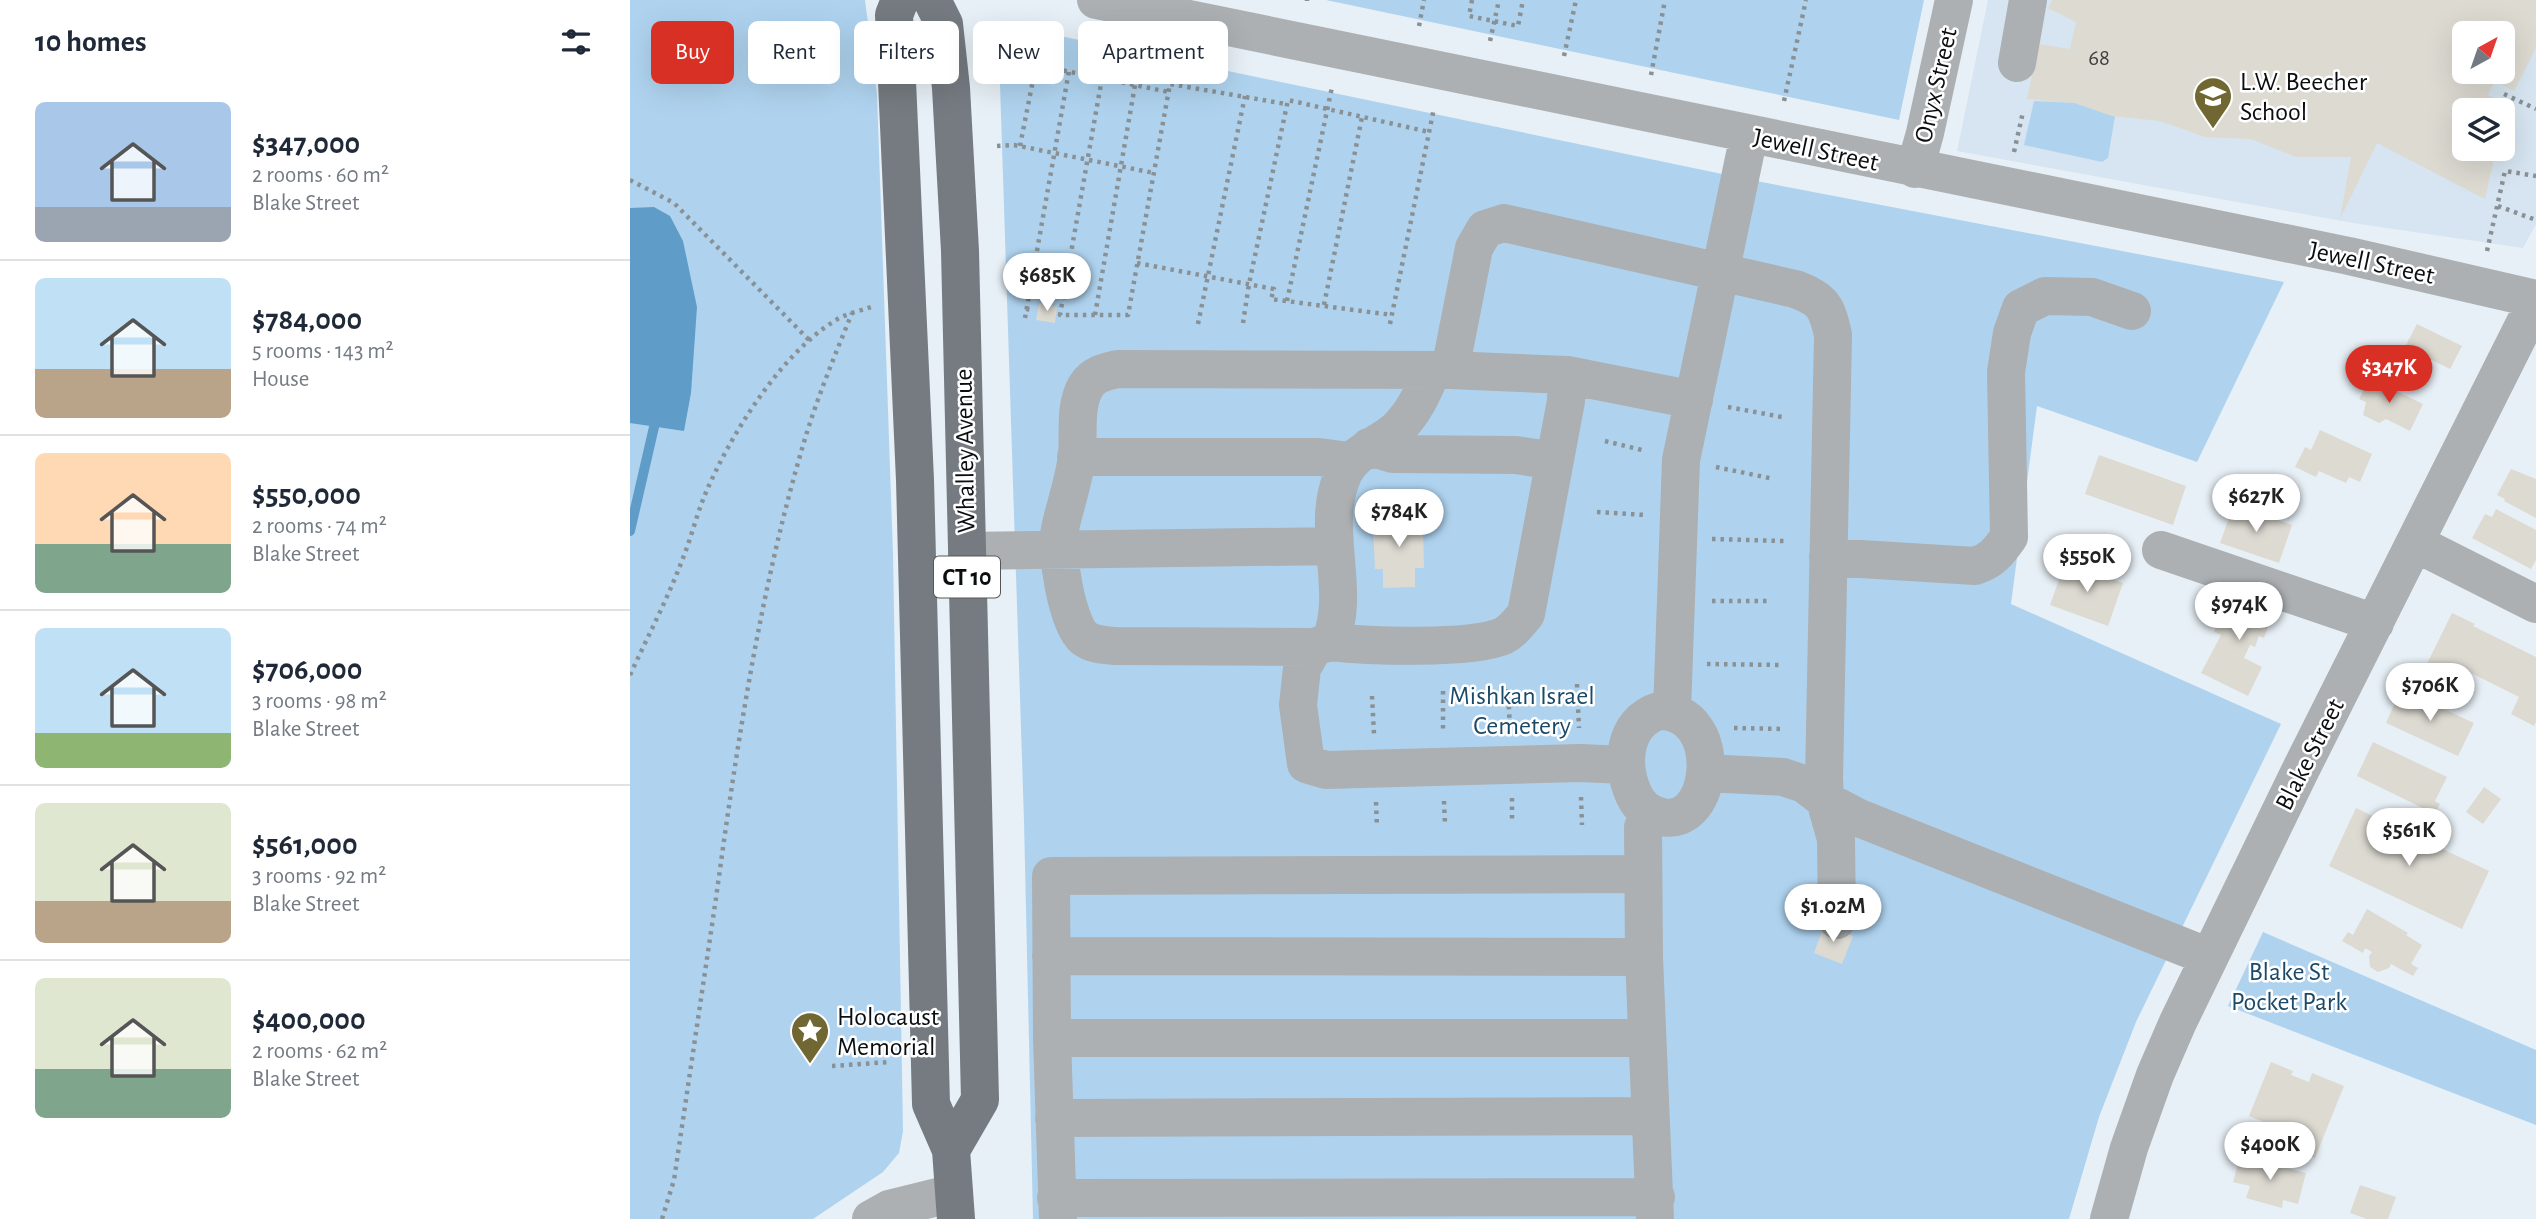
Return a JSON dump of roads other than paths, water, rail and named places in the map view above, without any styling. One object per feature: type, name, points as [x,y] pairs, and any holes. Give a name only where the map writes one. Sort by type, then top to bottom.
[{"type":"main road","name":"Whalley Avenue","points":[[900,0],[894,15],[915,480],[931,1104],[951,1150],[955,1206]]},
{"type":"main road","name":"Whalley Avenue","points":[[932,0],[944,24],[951,88],[960,251],[980,1100],[951,1150]]},
{"type":"street","name":"Jewell Street","points":[[1096,0],[2349,256],[2536,300]]},
{"type":"street","name":"Onyx Street","points":[[1915,169],[1926,133],[1954,0]]},
{"type":"street","points":[[2017,63],[2028,0]]},
{"type":"street","points":[[1686,721],[1659,711],[1647,714],[1627,742],[1625,765],[1628,783],[1636,801],[1649,814],[1667,818],[1691,809],[1701,793],[1706,773],[1705,750],[1686,721],[1676,664],[1681,460],[1749,135]]},
{"type":"street","points":[[1625,765],[1580,763],[1326,770],[1306,764],[1298,705],[1302,667],[1338,624],[1335,546],[1340,480],[1359,454],[1396,429],[1441,370],[1474,248],[1485,229],[1504,223],[1795,289],[1811,295],[1828,309],[1833,335],[1825,800],[1836,839],[1838,920]]},
{"type":"street","points":[[1828,557],[1975,566],[1987,562],[1999,552],[2009,537],[2006,372],[2012,333],[2021,308],[2045,296],[2092,296],[2133,311]]},
{"type":"street","name":"Blake Street","points":[[2109,1219],[2129,1148],[2155,1075],[2208,957],[2536,300]]},
{"type":"street","points":[[1567,375],[1566,401],[1526,614],[1513,629],[1501,636],[1475,642],[1362,645],[1099,645],[1083,637],[1075,624],[1059,550],[1059,530],[1076,457],[1079,406],[1085,387],[1096,375],[1118,369],[1441,370],[1567,375],[1693,400]]},
{"type":"street","points":[[1076,457],[1516,455],[1554,461]]},
{"type":"street","points":[[2415,543],[2536,604]]},
{"type":"street","points":[[967,551],[1335,546]]},
{"type":"street","points":[[2161,550],[2375,623]]},
{"type":"street","points":[[1706,773],[1783,777],[1804,784],[1825,800],[1859,818],[2208,957]]},
{"type":"street","points":[[1643,874],[1051,876],[1057,1209],[1655,1208],[1644,957],[1643,827],[1649,814]]},
{"type":"street","points":[[1051,956],[1644,957]]},
{"type":"street","points":[[1052,1038],[1646,1038]]},
{"type":"street","points":[[1054,1118],[1649,1116]]},
{"type":"street","points":[[871,1219],[889,1209],[955,1206]]},
{"type":"waterway","points":[[630,531],[654,427]]},
{"type":"place","name":"L.W. Beecher School","points":[[2213,130]]},
{"type":"place","name":"Holocaust Memorial","points":[[810,1065]]},
{"type":"park label","name":"Mishkan Israel Cemetery","points":[[1522,710]]},
{"type":"park label","name":"Blake St Pocket Park","points":[[2289,986]]}]
